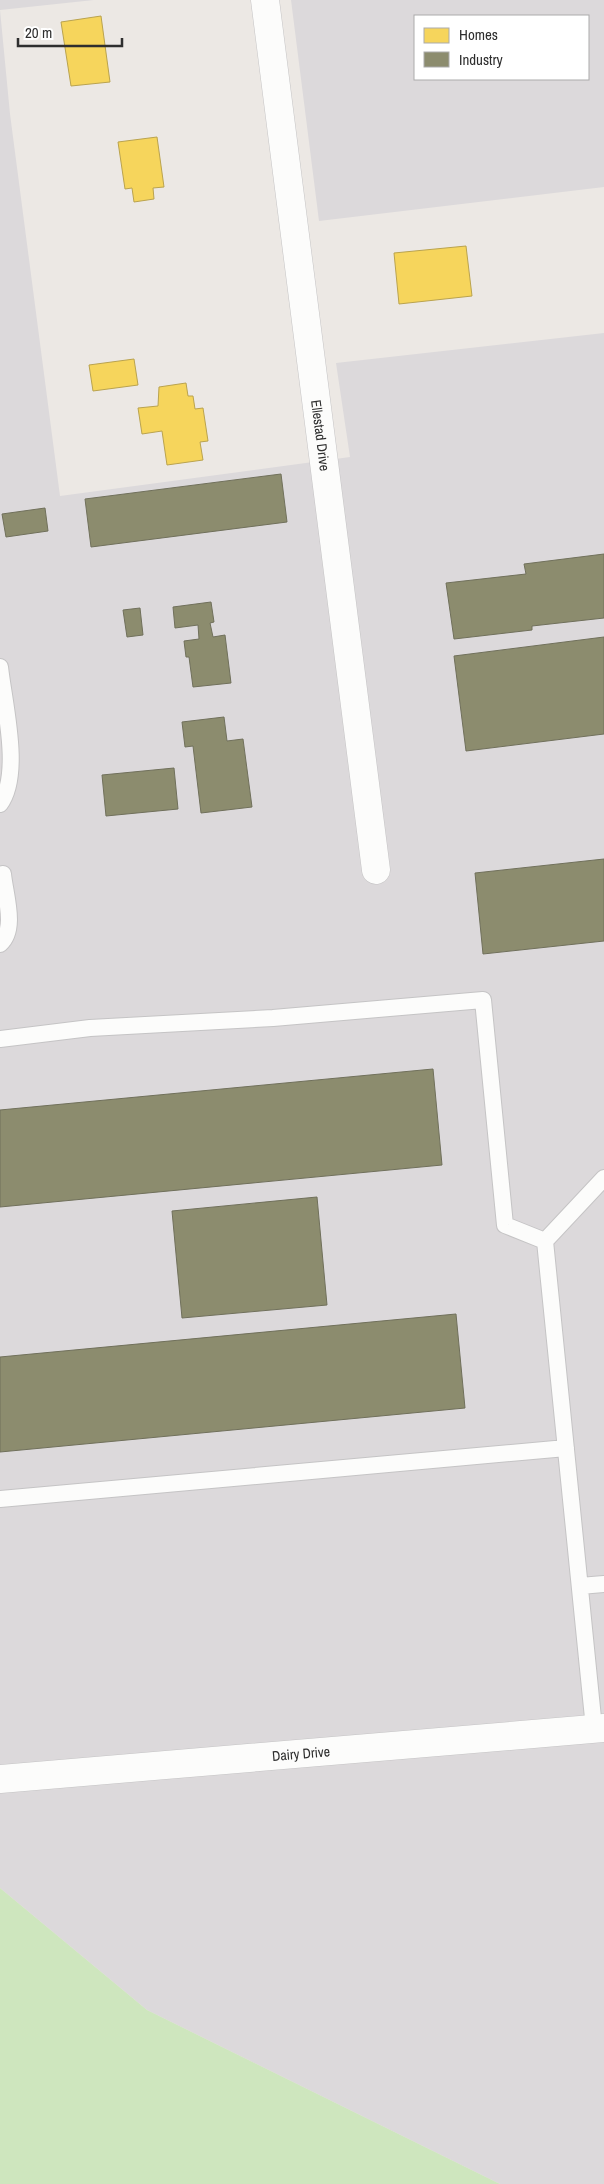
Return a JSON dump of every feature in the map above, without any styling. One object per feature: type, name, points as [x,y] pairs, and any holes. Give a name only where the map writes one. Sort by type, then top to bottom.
[{"type":"street","name":"Ellestad Drive","points":[[265,0],[376,870]]},
{"type":"street","name":"Dairy Drive","points":[[0,1779],[599,1728]]},
{"type":"lane","points":[[0,667],[12,769],[9,789],[0,804]]},
{"type":"lane","points":[[0,944],[5,940],[9,926],[3,874]]},
{"type":"lane","points":[[0,1039],[90,1028],[273,1018],[483,1000],[505,1224],[545,1241]]},
{"type":"lane","points":[[599,1728],[580,1586],[545,1241],[604,1178]]},
{"type":"lane","points":[[0,1499],[566,1448]]},
{"type":"lane","points":[[580,1586],[604,1584]]},
{"type":"shaded area","points":[[0,0],[94,0],[0,10]]},
{"type":"shaded area","points":[[291,0],[604,0],[604,187],[319,221]]},
{"type":"shaded area","points":[[0,10],[10,114],[60,496],[350,457],[336,363],[604,333],[604,2184],[500,2184],[147,2010],[0,1888]]},
{"type":"green space","points":[[0,1888],[147,2010],[500,2184],[0,2184]]},
{"type":"building: Homes","points":[[101,16],[110,82],[71,86],[61,22]]},
{"type":"building: Homes","points":[[157,137],[164,187],[153,188],[154,199],[134,202],[132,188],[125,189],[118,142]]},
{"type":"building: Homes","points":[[466,246],[472,296],[399,304],[394,253]]},
{"type":"building: Homes","points":[[134,359],[138,385],[93,391],[89,365]]},
{"type":"building: Homes","points":[[186,383],[188,396],[193,396],[195,409],[203,408],[208,441],[200,442],[203,460],[167,465],[162,431],[142,434],[138,408],[158,406],[159,387]]},
{"type":"building: Industry","points":[[281,474],[287,522],[91,547],[85,499]]},
{"type":"building: Industry","points":[[45,508],[48,531],[6,537],[2,514]]},
{"type":"building: Industry","points":[[604,554],[604,618],[532,626],[532,630],[454,639],[446,583],[526,574],[524,564]]},
{"type":"building: Industry","points":[[211,602],[214,622],[210,623],[213,637],[225,635],[231,683],[193,687],[189,657],[186,657],[184,641],[199,639],[198,625],[175,628],[173,607]]},
{"type":"building: Industry","points":[[140,608],[143,635],[127,637],[123,610]]},
{"type":"building: Industry","points":[[604,637],[604,734],[466,751],[454,656]]},
{"type":"building: Industry","points":[[224,717],[227,741],[243,739],[252,807],[201,813],[193,746],[185,747],[182,722]]},
{"type":"building: Industry","points":[[174,768],[178,809],[106,816],[102,775]]},
{"type":"building: Industry","points":[[604,859],[604,941],[483,954],[475,873]]},
{"type":"building: Industry","points":[[433,1069],[442,1165],[0,1207],[0,1110]]},
{"type":"building: Industry","points":[[317,1197],[327,1305],[182,1318],[172,1211]]},
{"type":"building: Industry","points":[[456,1314],[465,1408],[0,1452],[0,1357]]}]
